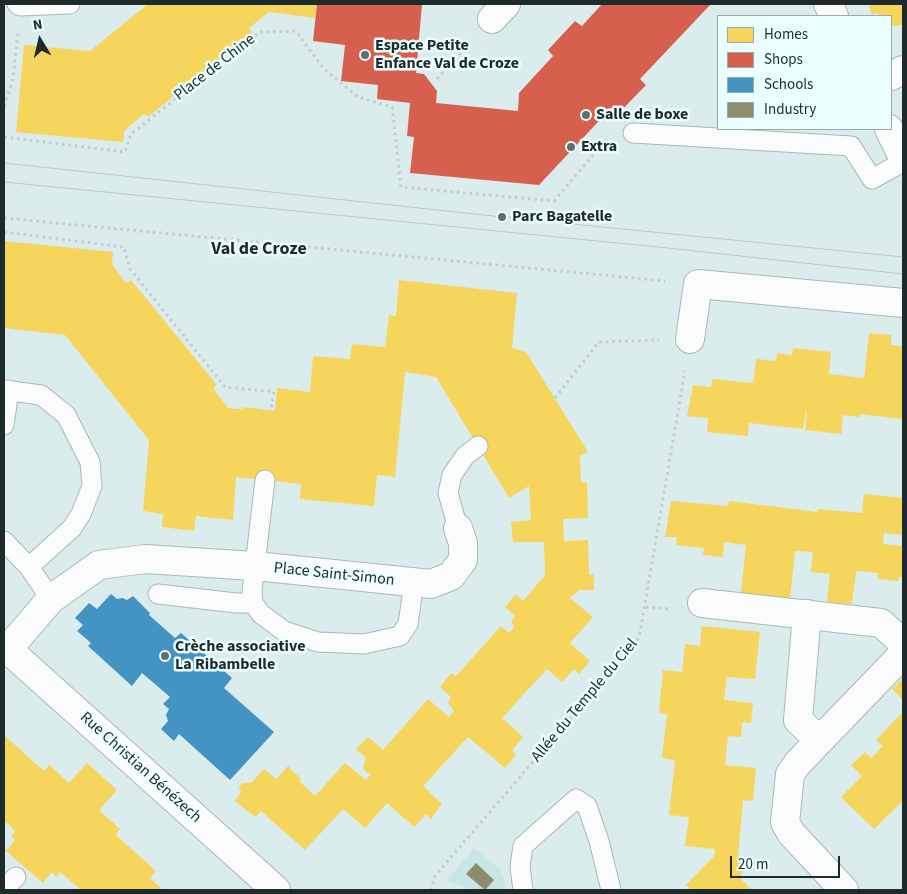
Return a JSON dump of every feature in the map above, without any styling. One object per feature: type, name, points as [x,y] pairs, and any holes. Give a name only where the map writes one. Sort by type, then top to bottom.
[{"type":"street","points":[[889,130],[903,160]]},
{"type":"street","points":[[690,339],[698,284],[903,303]]},
{"type":"street","name":"Place Saint-Simon","points":[[6,648],[51,599],[99,565],[144,559],[255,566],[430,584],[451,576],[463,560],[463,543],[458,528]]},
{"type":"street","points":[[702,603],[881,623],[903,642]]},
{"type":"street","points":[[807,614],[798,720],[820,740]]},
{"type":"street","name":"Rue Christian Bénézech","points":[[6,648],[276,890]]},
{"type":"street","points":[[844,890],[791,832],[785,822],[790,774],[798,763],[903,654]]},
{"type":"lane","points":[[18,5],[70,4]]},
{"type":"lane","points":[[633,133],[851,146],[872,179],[903,160]]},
{"type":"lane","points":[[4,425],[6,390],[41,395],[66,415],[90,462],[92,486],[81,514],[72,528],[29,567]]},
{"type":"lane","points":[[458,528],[448,493],[452,475],[464,456],[478,446]]},
{"type":"lane","points":[[255,566],[265,480]]},
{"type":"lane","points":[[4,541],[29,567],[51,599]]},
{"type":"lane","name":"Place Saint-Simon","points":[[255,566],[252,591],[253,603],[262,614],[284,631],[318,642],[364,644],[400,636],[408,624],[414,583]]},
{"type":"lane","points":[[158,594],[236,604],[253,603]]},
{"type":"lane","points":[[523,890],[520,868],[523,846],[576,799],[587,806],[599,841],[611,890]]},
{"type":"path","points":[[4,106],[13,79],[18,5]]},
{"type":"path","points":[[437,79],[499,11]]},
{"type":"path","name":"Place de Chine","points":[[4,137],[125,152],[131,134],[260,32],[296,31],[323,68],[358,97],[392,107],[401,188],[554,202],[615,129],[633,133]]},
{"type":"path","points":[[394,124],[398,119]]},
{"type":"path","points":[[4,218],[698,284]]},
{"type":"path","points":[[4,232],[124,247],[130,269],[226,387],[274,392],[271,410]]},
{"type":"path","points":[[555,398],[599,342],[690,339]]},
{"type":"path","name":"Allée du Temple du Ciel","points":[[431,890],[435,876],[639,638],[682,389]]},
{"type":"shaded area","points":[[474,848],[501,870],[506,890],[475,890],[446,881]]},
{"type":"building: Homes","points":[[148,4],[317,4],[315,18],[269,12],[249,28],[252,32],[148,117],[144,114],[124,131],[123,142],[16,132],[24,45],[90,51]]},
{"type":"building: Homes","points":[[869,4],[903,4],[903,25],[892,26],[892,15],[871,14]]},
{"type":"building: Homes","points":[[4,241],[113,252],[112,264],[126,283],[131,280],[217,385],[213,388],[228,408],[237,409],[242,409],[243,407],[275,411],[277,388],[310,392],[313,356],[350,359],[352,344],[385,347],[389,315],[396,316],[399,280],[517,293],[512,348],[526,352],[588,452],[580,456],[581,482],[587,482],[588,518],[563,519],[564,541],[588,540],[589,574],[594,575],[594,590],[579,590],[570,598],[593,617],[570,643],[590,661],[579,674],[574,669],[562,682],[547,669],[502,718],[523,737],[512,750],[516,755],[505,768],[468,737],[423,786],[442,804],[431,819],[426,814],[414,827],[387,803],[365,828],[343,809],[305,850],[261,811],[255,817],[235,801],[241,793],[239,788],[242,783],[251,783],[264,769],[276,779],[288,766],[301,779],[300,782],[315,796],[345,763],[366,780],[371,774],[363,768],[366,758],[356,749],[368,737],[383,750],[428,699],[449,717],[454,711],[448,703],[451,697],[440,687],[451,673],[456,676],[501,626],[509,633],[514,627],[511,622],[515,616],[505,607],[516,594],[523,601],[545,575],[544,542],[513,542],[511,522],[531,520],[529,486],[509,498],[436,377],[405,372],[395,477],[377,475],[374,506],[300,499],[301,484],[236,477],[233,520],[196,516],[194,531],[162,527],[163,514],[143,511],[149,440],[65,335],[4,328]]},
{"type":"building: Homes","points":[[869,333],[891,335],[891,345],[903,346],[903,419],[860,414],[860,417],[843,415],[841,434],[805,430],[806,411],[803,429],[749,423],[748,436],[707,432],[708,418],[687,416],[693,385],[711,387],[712,379],[753,383],[756,359],[776,361],[777,353],[792,355],[793,348],[831,352],[829,374],[864,378]]},
{"type":"building: Homes","points":[[864,494],[903,498],[903,535],[884,533],[883,544],[903,546],[903,577],[899,577],[898,581],[878,579],[878,573],[856,571],[852,604],[827,602],[830,574],[811,572],[813,552],[795,551],[790,599],[741,593],[746,545],[724,542],[723,557],[703,555],[704,548],[676,545],[677,537],[665,537],[671,501],[728,506],[729,501],[817,512],[817,509],[862,513]]},
{"type":"building: Homes","points":[[702,626],[760,632],[755,679],[727,677],[724,700],[753,703],[751,723],[742,722],[741,737],[728,736],[725,765],[756,768],[753,801],[743,800],[738,856],[749,866],[739,877],[752,890],[691,890],[686,885],[714,856],[715,849],[685,846],[689,817],[669,815],[675,760],[662,758],[667,714],[659,713],[663,670],[682,672],[685,644],[700,646]]},
{"type":"building: Homes","points":[[903,678],[903,700],[892,689]]},
{"type":"building: Homes","points":[[903,712],[903,801],[874,829],[841,797],[862,776],[851,765],[865,752],[871,758],[883,746],[876,740]]},
{"type":"building: Homes","points":[[4,735],[44,771],[49,765],[69,783],[87,763],[117,790],[99,810],[120,829],[116,835],[156,871],[150,878],[163,890],[81,890],[60,872],[56,877],[52,872],[43,883],[6,851],[15,840],[11,836],[15,831],[4,820]]},
{"type":"building: Shops","points":[[317,4],[422,4],[416,73],[424,74],[437,91],[436,103],[518,111],[519,93],[553,56],[548,50],[575,21],[582,26],[602,4],[711,4],[640,79],[646,85],[618,114],[611,108],[539,185],[410,173],[414,137],[407,136],[410,103],[377,99],[378,85],[341,81],[345,45],[313,41]]},
{"type":"building: Schools","points":[[111,594],[117,599],[127,600],[133,596],[150,613],[149,615],[175,638],[181,633],[232,678],[224,688],[274,732],[230,780],[179,734],[174,741],[161,729],[168,721],[166,715],[169,709],[163,704],[170,697],[142,673],[132,686],[88,646],[91,643],[77,631],[83,625],[75,618],[89,603],[97,609]]},
{"type":"building: Industry","points":[[476,863],[494,880],[485,890],[466,874]]},
{"type":"tram line","points":[[4,163],[502,217],[903,257]]},
{"type":"tram line","points":[[4,182],[668,248],[903,274]]},
{"type":"place","name":"Espace Petite Enfance Val de Croze","points":[[365,55]]},
{"type":"place","name":"Salle de boxe","points":[[586,115]]},
{"type":"place","name":"Extra","points":[[571,147]]},
{"type":"place","name":"Parc Bagatelle","points":[[502,217]]},
{"type":"place","name":"Crèche associative La Ribambelle","points":[[165,656]]},
{"type":"district","name":"Val de Croze","points":[[259,250]]}]
